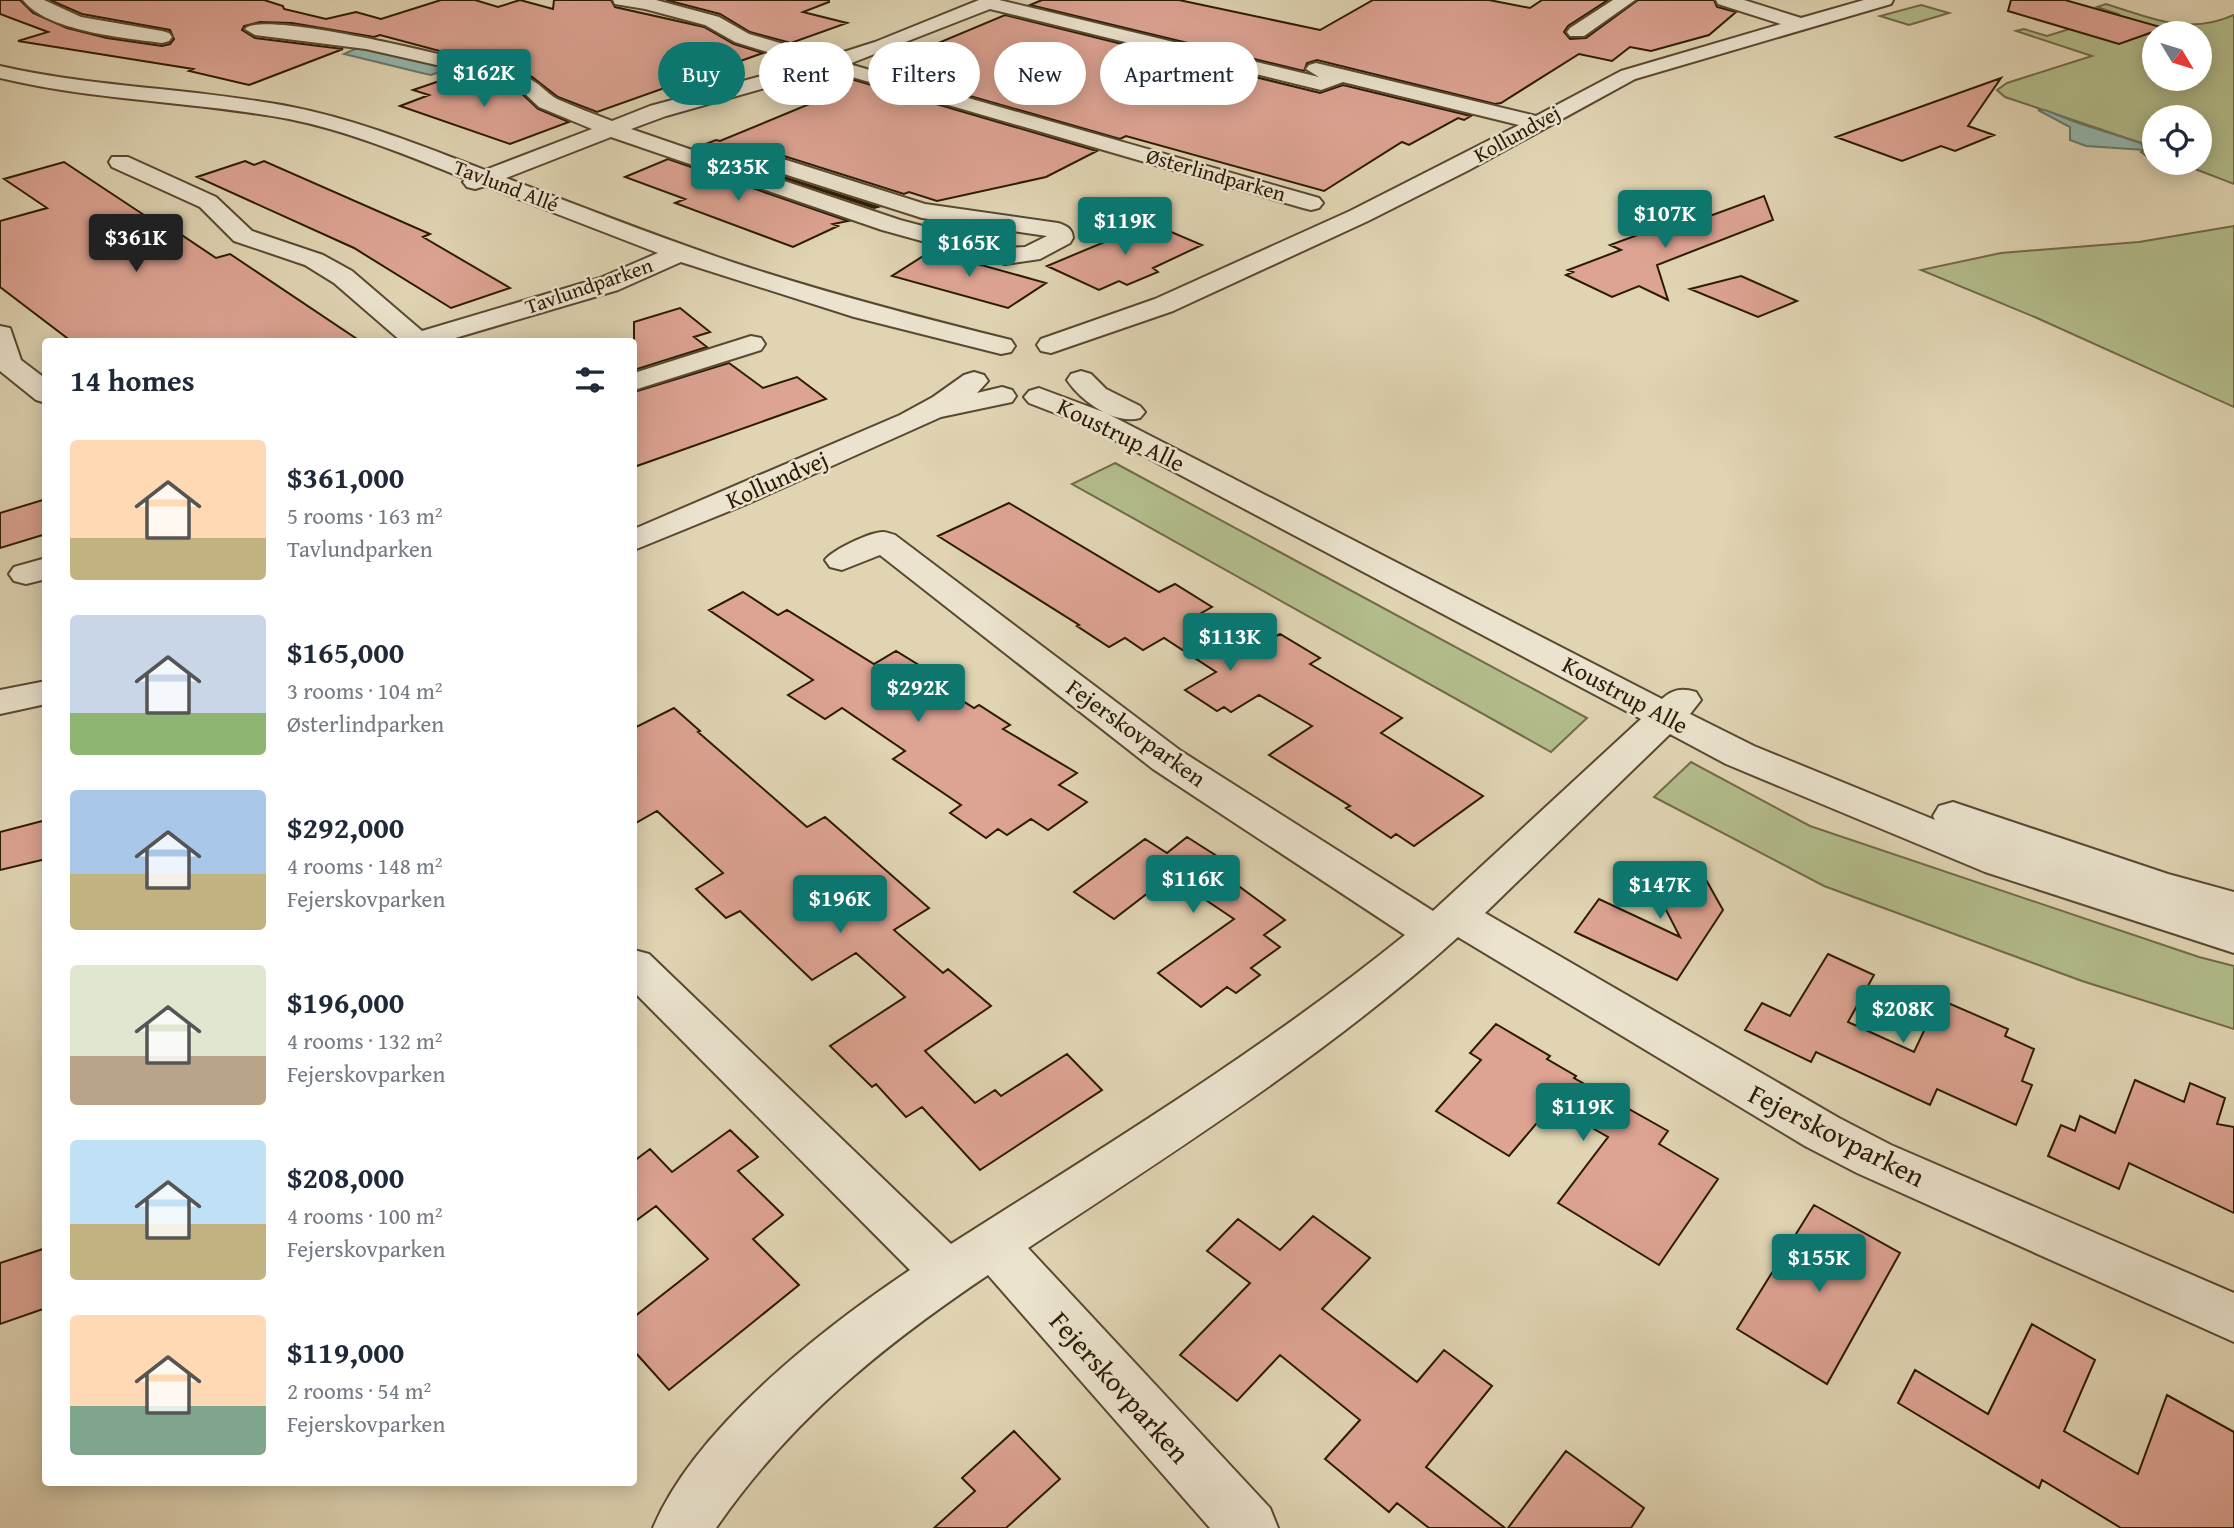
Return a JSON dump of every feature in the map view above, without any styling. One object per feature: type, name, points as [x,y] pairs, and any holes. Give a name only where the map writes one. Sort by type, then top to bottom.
[{"type":"street","points":[[32,0],[46,10],[82,23],[162,37]]},
{"type":"street","name":"Østerlindparken","points":[[622,0],[646,3],[712,21],[743,38],[759,43]]},
{"type":"street","points":[[1577,32],[1626,0]]},
{"type":"street","points":[[1725,0],[1800,24]]},
{"type":"street","name":"Kollundvej","points":[[1051,345],[1164,305],[1371,211],[1628,75],[1884,0]]},
{"type":"street","points":[[854,55],[882,46],[982,1],[1321,85],[1340,75],[1538,123]]},
{"type":"street","points":[[255,29],[323,35],[402,49],[530,86],[547,102],[610,129],[728,170],[891,225],[1005,256],[1031,254],[1057,243],[1061,238],[1060,232],[1049,228],[922,211],[764,160],[749,160],[728,170]]},
{"type":"street","name":"Østerlindparken","points":[[854,71],[1311,202]]},
{"type":"street","name":"Tavlund Allé","points":[[0,72],[96,92],[253,108],[332,123],[671,256],[941,351],[973,373],[985,390],[1002,396]]},
{"type":"street","points":[[477,182],[610,129],[714,94],[759,82]]},
{"type":"street","name":"Tavlund Allé","points":[[0,84],[75,98],[203,110],[285,124],[477,182]]},
{"type":"street","name":"Tavlundparken","points":[[120,162],[208,202],[243,236],[314,260],[343,277],[414,338]]},
{"type":"street","name":"Tavlund Allé","points":[[671,256],[960,339],[1001,346],[1026,343],[1051,345]]},
{"type":"street","name":"Tavlundparken","points":[[427,338],[609,284],[671,256]]},
{"type":"street","name":"Kollundvej","points":[[1040,397],[1071,388],[1082,371],[1164,305]]},
{"type":"street","points":[[0,334],[8,363],[42,391]]},
{"type":"street","points":[[637,381],[752,344]]},
{"type":"street","name":"Koustrup Alle","points":[[1051,345],[1076,355],[1096,395],[1674,708],[1740,755],[1976,852],[2234,937]]},
{"type":"street","name":"Kollundvej","points":[[637,539],[732,500],[919,416],[958,394],[973,373],[978,358],[1001,346]]},
{"type":"street","points":[[1002,396],[1040,397]]},
{"type":"street","name":"Kollundvej","points":[[919,416],[1002,396]]},
{"type":"street","name":"Koustrup Alle","points":[[1040,397],[1096,419],[1674,708],[1777,744],[1976,825],[2158,886],[2234,907]]},
{"type":"street","name":"Fejerskovparken","points":[[842,560],[883,542],[1167,760],[1447,926],[1874,1159],[2234,1318]]},
{"type":"street","points":[[0,702],[42,693]]},
{"type":"street","points":[[682,1528],[743,1443],[805,1381],[865,1333],[945,1277],[1229,1089],[1391,972],[1447,926],[1674,708]]},
{"type":"street","points":[[637,969],[925,1250],[945,1277]]},
{"type":"street","name":"Fejerskovparken","points":[[994,1244],[1027,1284],[1249,1528]]},
{"type":"green space","points":[[2106,4],[2162,21],[2142,21],[2142,91],[2212,91],[2212,22],[2234,15],[2234,184],[2211,175],[2212,105],[2142,105],[2142,145],[2005,97],[1997,90],[2007,83],[2092,56],[2016,31],[2024,29],[2047,36],[2118,14],[2097,7]]},
{"type":"green space","points":[[1921,5],[1949,13],[1909,25],[1880,16]]},
{"type":"green space","points":[[2234,226],[2234,407],[2037,318],[1921,270],[2001,253],[2139,242]]},
{"type":"green space","points":[[1115,463],[1587,718],[1551,752],[1072,484]]},
{"type":"green space","points":[[1691,762],[1810,826],[2199,957],[2234,966],[2234,1029],[2082,981],[1824,886],[1654,797]]},
{"type":"water","points":[[355,49],[402,55],[445,70],[431,75],[344,54]]},
{"type":"water","points":[[2038,110],[2045,110],[2141,143],[2142,150],[2086,146],[2070,140],[2070,127]]},
{"type":"building","points":[[0,0],[20,0],[33,13],[67,28],[107,38],[162,46],[170,44],[174,39],[170,30],[82,14],[50,0],[264,0],[283,6],[284,9],[326,19],[356,12],[381,19],[441,0],[475,0],[498,7],[520,0],[553,9],[554,0],[611,0],[615,7],[704,27],[730,42],[658,42],[658,90],[597,112],[558,97],[532,77],[380,35],[374,37],[292,23],[260,22],[244,26],[242,30],[255,38],[343,49],[249,85],[189,71],[193,69],[18,41],[48,32],[0,14]]},
{"type":"building","points":[[666,0],[829,0],[803,12],[847,23],[787,42],[750,32],[720,14]]},
{"type":"building","points":[[1042,0],[1179,0],[1320,30],[1373,0],[1489,0],[1530,8],[1542,0],[1608,0],[1568,26],[1564,32],[1570,39],[1586,38],[1638,0],[1714,0],[1717,7],[1736,12],[1709,35],[1651,51],[1630,47],[1612,61],[1579,54],[1501,103],[1495,104],[1317,60],[1307,63],[1304,71],[1258,60],[1258,42],[1184,42],[1030,5]]},
{"type":"building","points":[[2011,0],[2065,0],[2142,22],[2142,36],[2119,44],[2008,11]]},
{"type":"building","points":[[1005,15],[1114,42],[1100,42],[1100,105],[1258,105],[1258,78],[1320,93],[1343,85],[1471,116],[1464,120],[1458,118],[1409,145],[1402,142],[1324,191],[1126,136],[1120,139],[1001,105],[1086,105],[1086,42],[994,42],[994,103],[980,99],[980,42],[940,42]]},
{"type":"building","points":[[745,47],[759,52],[759,54],[745,59]]},
{"type":"building","points":[[460,74],[519,91],[538,109],[569,122],[510,144],[400,106],[429,95],[413,90]]},
{"type":"building","points":[[2001,78],[1968,126],[1994,135],[1955,151],[1941,146],[1902,161],[1836,137]]},
{"type":"building","points":[[854,80],[868,84],[868,105],[940,105],[1097,151],[1046,177],[937,201],[909,192],[904,194],[765,150],[748,151],[727,159],[695,148],[720,141],[807,105],[854,105]]},
{"type":"building","points":[[668,159],[848,221],[833,224],[838,226],[793,247],[675,203],[685,199],[625,177]]},
{"type":"building","points":[[245,161],[254,165],[264,161],[430,234],[423,237],[510,288],[451,308],[354,248],[197,177]]},
{"type":"building","points":[[64,162],[150,219],[155,217],[216,258],[230,254],[356,338],[67,338],[0,287],[0,221],[47,208],[4,179]]},
{"type":"building","points":[[759,170],[762,170],[878,207],[874,208]]},
{"type":"building","points":[[1764,196],[1773,220],[1657,265],[1668,300],[1639,286],[1612,297],[1566,275],[1573,272],[1568,270],[1621,250],[1610,245],[1651,230],[1661,234]]},
{"type":"building","points":[[1150,223],[1202,245],[1153,268],[1158,272],[1127,285],[1119,281],[1099,290],[1047,266]]},
{"type":"building","points":[[931,251],[1046,283],[1008,308],[892,276]]},
{"type":"building","points":[[1741,276],[1797,301],[1758,317],[1690,289]]},
{"type":"building","points":[[680,308],[710,332],[694,337],[707,347],[637,369],[634,322]]},
{"type":"building","points":[[729,363],[763,388],[797,377],[826,399],[637,466],[637,391]]},
{"type":"building","points":[[42,500],[42,535],[0,548],[0,513]]},
{"type":"building","points":[[1009,503],[1159,592],[1175,584],[1212,607],[1189,620],[1246,654],[1280,634],[1320,658],[1310,664],[1402,718],[1381,733],[1483,796],[1414,846],[1396,834],[1391,838],[1346,808],[1350,806],[1269,755],[1312,726],[1259,695],[1231,712],[1224,707],[1217,711],[1185,690],[1216,672],[1164,638],[1143,650],[1125,638],[1109,647],[1077,626],[1079,625],[938,536]]},
{"type":"building","points":[[743,592],[778,615],[787,610],[874,664],[896,651],[922,667],[916,671],[974,708],[979,705],[1010,725],[1003,729],[1077,773],[1059,785],[1087,802],[1048,830],[1031,819],[1007,835],[998,829],[986,838],[950,813],[961,805],[893,759],[905,751],[842,708],[825,719],[788,695],[813,680],[709,610]]},
{"type":"building","points":[[674,708],[807,827],[825,817],[929,908],[894,930],[943,973],[948,969],[991,1006],[925,1051],[975,1103],[995,1090],[1001,1096],[1067,1054],[1102,1090],[980,1170],[922,1107],[906,1117],[876,1084],[872,1087],[830,1046],[905,997],[856,953],[812,980],[740,911],[726,918],[696,889],[723,873],[657,811],[637,822],[637,726]]},
{"type":"building","points":[[42,821],[42,860],[0,870],[0,832]]},
{"type":"building","points":[[1187,837],[1223,860],[1214,868],[1285,920],[1264,935],[1280,947],[1251,968],[1260,975],[1236,993],[1227,987],[1201,1007],[1158,973],[1234,919],[1170,876],[1114,919],[1074,892],[1145,839],[1167,853]]},
{"type":"building","points":[[1696,862],[1723,910],[1677,980],[1575,932],[1599,899],[1680,937],[1644,867]]},
{"type":"building","points":[[1828,954],[1874,975],[1848,1022],[1914,1052],[1939,999],[2008,1029],[2005,1036],[2034,1049],[2022,1081],[2032,1085],[2016,1125],[1937,1089],[1930,1105],[1816,1052],[1811,1062],[1745,1030],[1762,1003],[1790,1016]]},
{"type":"building","points":[[1496,1024],[1550,1056],[1547,1059],[1576,1076],[1574,1078],[1668,1131],[1659,1144],[1718,1179],[1659,1265],[1558,1203],[1608,1137],[1552,1105],[1509,1156],[1436,1111],[1481,1060],[1470,1053]]},
{"type":"building","points":[[2135,1080],[2184,1102],[2190,1083],[2225,1098],[2217,1124],[2234,1127],[2234,1213],[2129,1163],[2119,1189],[2048,1156],[2061,1125],[2075,1131],[2080,1116],[2115,1133]]},
{"type":"building","points":[[730,1130],[758,1157],[738,1171],[783,1215],[753,1239],[799,1285],[669,1390],[637,1354],[637,1315],[708,1259],[656,1206],[637,1220],[637,1159],[650,1149],[672,1172]]},
{"type":"building","points":[[1814,1205],[1900,1253],[1827,1384],[1737,1329]]},
{"type":"building","points":[[1313,1216],[1370,1258],[1322,1309],[1417,1382],[1444,1350],[1492,1386],[1426,1467],[1505,1528],[1429,1528],[1397,1503],[1389,1512],[1325,1459],[1360,1420],[1280,1355],[1237,1401],[1180,1355],[1250,1283],[1207,1251],[1238,1219],[1280,1250]]},
{"type":"building","points":[[42,1249],[42,1309],[0,1324],[0,1263]]},
{"type":"building","points":[[2032,1324],[2095,1360],[2064,1431],[2138,1474],[2167,1395],[2234,1432],[2234,1528],[2121,1528],[2042,1480],[2039,1488],[1898,1403],[1915,1370],[1988,1414]]},
{"type":"building","points":[[1014,1431],[1060,1479],[1006,1528],[934,1528],[975,1491],[962,1478]]},
{"type":"building","points":[[1566,1451],[1644,1508],[1631,1528],[1508,1528]]}]
